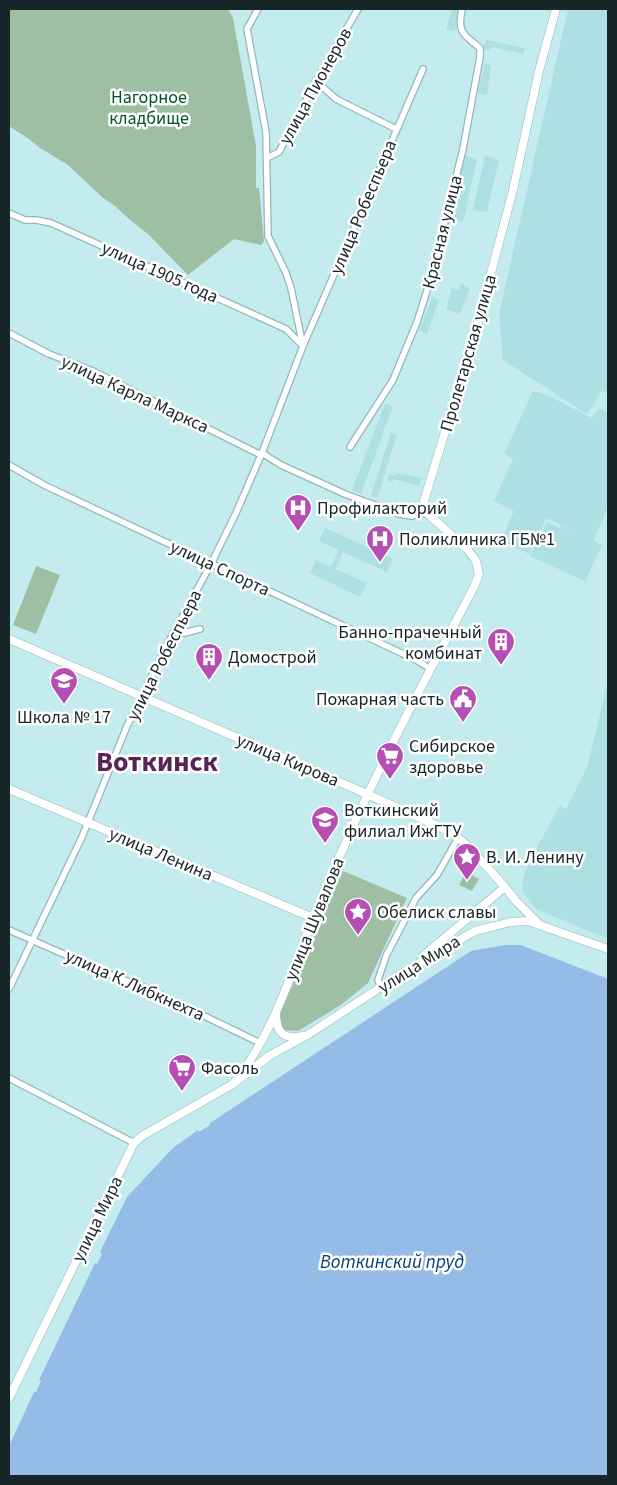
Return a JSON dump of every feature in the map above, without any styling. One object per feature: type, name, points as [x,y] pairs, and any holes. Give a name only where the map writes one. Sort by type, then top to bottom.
[{"type":"main road","name":"Пролетарская улица","points":[[427,513],[424,499],[476,330],[512,190],[539,71],[556,9]]},
{"type":"main road","points":[[427,513],[468,550],[476,561],[478,574],[474,587],[431,669]]},
{"type":"main road","name":"улица Кирова","points":[[9,639],[438,826],[468,846],[538,924]]},
{"type":"main road","name":"улица Шувалова","points":[[277,1008],[300,955],[313,918],[367,794],[431,669]]},
{"type":"main road","name":"улица Ленина","points":[[9,790],[313,918]]},
{"type":"main road","points":[[404,972],[505,887]]},
{"type":"main road","name":"улица Мира","points":[[9,1398],[12,1384],[134,1143],[153,1129],[232,1084],[270,1056],[309,1034],[457,940],[475,931],[512,922],[528,921],[538,924]]},
{"type":"main road","points":[[538,924],[608,949]]},
{"type":"main road","points":[[277,1008],[276,1024],[282,1034],[295,1037],[309,1034]]},
{"type":"main road","name":"улица Мира","points":[[232,1084],[243,1071],[260,1043],[277,1008]]},
{"type":"street","points":[[258,9],[247,29],[266,132],[268,236],[291,288],[303,346]]},
{"type":"street","name":"улица Пионеров","points":[[266,158],[279,152],[316,81],[358,9]]},
{"type":"street","name":"Красная улица","points":[[350,447],[393,380],[417,322],[432,278],[463,149],[480,57],[480,48],[466,39],[461,31],[459,22],[462,9]]},
{"type":"street","name":"улица Робеспьера","points":[[9,989],[88,823],[127,726],[236,513],[303,346],[423,69]]},
{"type":"street","points":[[316,81],[336,99],[396,129]]},
{"type":"street","name":"улица 1905 года","points":[[9,213],[25,220],[51,223],[182,281],[286,329],[303,346]]},
{"type":"street","name":"улица Карла Маркса","points":[[9,333],[49,354],[93,371],[281,465],[345,494],[399,514],[411,516],[427,513]]},
{"type":"street","name":"улица Спорта","points":[[9,466],[44,485],[416,660],[431,669]]},
{"type":"street","points":[[174,632],[184,634],[200,629]]},
{"type":"street","points":[[380,988],[378,980],[386,956],[416,898],[437,876],[458,838]]},
{"type":"street","name":"улица К.Либкнехта","points":[[9,930],[116,977],[149,989],[260,1043]]},
{"type":"street","points":[[9,1078],[134,1143]]},
{"type":"shaded area","points":[[452,9],[458,9],[455,31],[446,30]]},
{"type":"shaded area","points":[[568,9],[608,9],[608,394],[602,390],[587,414],[503,360],[499,314]]},
{"type":"shaded area","points":[[486,40],[525,48],[523,54],[492,47],[490,51],[484,50]]},
{"type":"shaded area","points":[[485,63],[491,66],[487,95],[478,93]]},
{"type":"shaded area","points":[[465,155],[477,159],[463,222],[451,219]]},
{"type":"shaded area","points":[[485,156],[499,160],[487,212],[473,210]]},
{"type":"shaded area","points":[[461,284],[470,288],[460,314],[446,309],[452,288],[459,291]]},
{"type":"shaded area","points":[[433,297],[439,300],[427,334],[419,330]]},
{"type":"shaded area","points":[[533,391],[547,395],[592,418],[599,408],[608,413],[608,507],[593,541],[602,545],[585,581],[530,556],[547,522],[581,535],[546,518],[529,554],[501,541],[514,511],[494,501],[513,459],[504,454]]},
{"type":"shaded area","points":[[385,404],[393,406],[361,494],[352,490]]},
{"type":"shaded area","points":[[391,432],[397,435],[377,498],[371,496]]},
{"type":"shaded area","points":[[396,473],[422,478],[419,486],[394,479],[392,483],[387,480],[390,474],[394,476]]},
{"type":"shaded area","name":"Поликлиника ГБ№1","points":[[325,528],[393,559],[387,572],[343,552],[335,569],[367,583],[360,597],[310,573],[316,560],[331,567],[339,550],[319,541]]},
{"type":"shaded area","points":[[608,681],[608,939],[536,909],[522,891],[524,875],[535,851],[560,805],[566,809],[587,768]]},
{"type":"green space","name":"Нагорное кладбище","points":[[9,9],[228,9],[233,18],[256,146],[256,188],[259,188],[264,241],[261,245],[234,239],[188,275],[148,234],[102,197],[68,165],[9,126]]},
{"type":"green space","points":[[36,566],[60,575],[36,634],[13,625]]},
{"type":"green space","points":[[343,871],[407,898],[368,983],[341,1005],[298,1031],[281,1030],[279,1016]]},
{"type":"green space","points":[[466,872],[479,879],[472,891],[459,885]]},
{"type":"water","name":"Воткинский пруд","points":[[505,945],[521,945],[608,979],[608,1476],[9,1476],[9,1446],[95,1263],[97,1264],[102,1254],[100,1252],[127,1197],[173,1148],[198,1130],[199,1132],[210,1125],[210,1123],[471,951]]},
{"type":"place","name":"Профилакторий","points":[[298,532]]},
{"type":"place","name":"Поликлиника ГБ№1","points":[[380,563]]},
{"type":"place","name":"Банно-прачечный комбинат","points":[[501,666]]},
{"type":"place","name":"Домострой","points":[[209,681]]},
{"type":"place","name":"Школа № 17","points":[[64,705]]},
{"type":"place","name":"Пожарная часть","points":[[463,723]]},
{"type":"place","name":"Сибирское здоровье","points":[[390,780]]},
{"type":"place","name":"Воткинский филиал ИжГТУ","points":[[325,844]]},
{"type":"place","name":"В. И. Ленину","points":[[467,881]]},
{"type":"place","name":"Обелиск славы","points":[[358,936]]},
{"type":"place","name":"Фасоль","points":[[182,1092]]},
{"type":"district","name":"Воткинск","points":[[157,761]]}]
